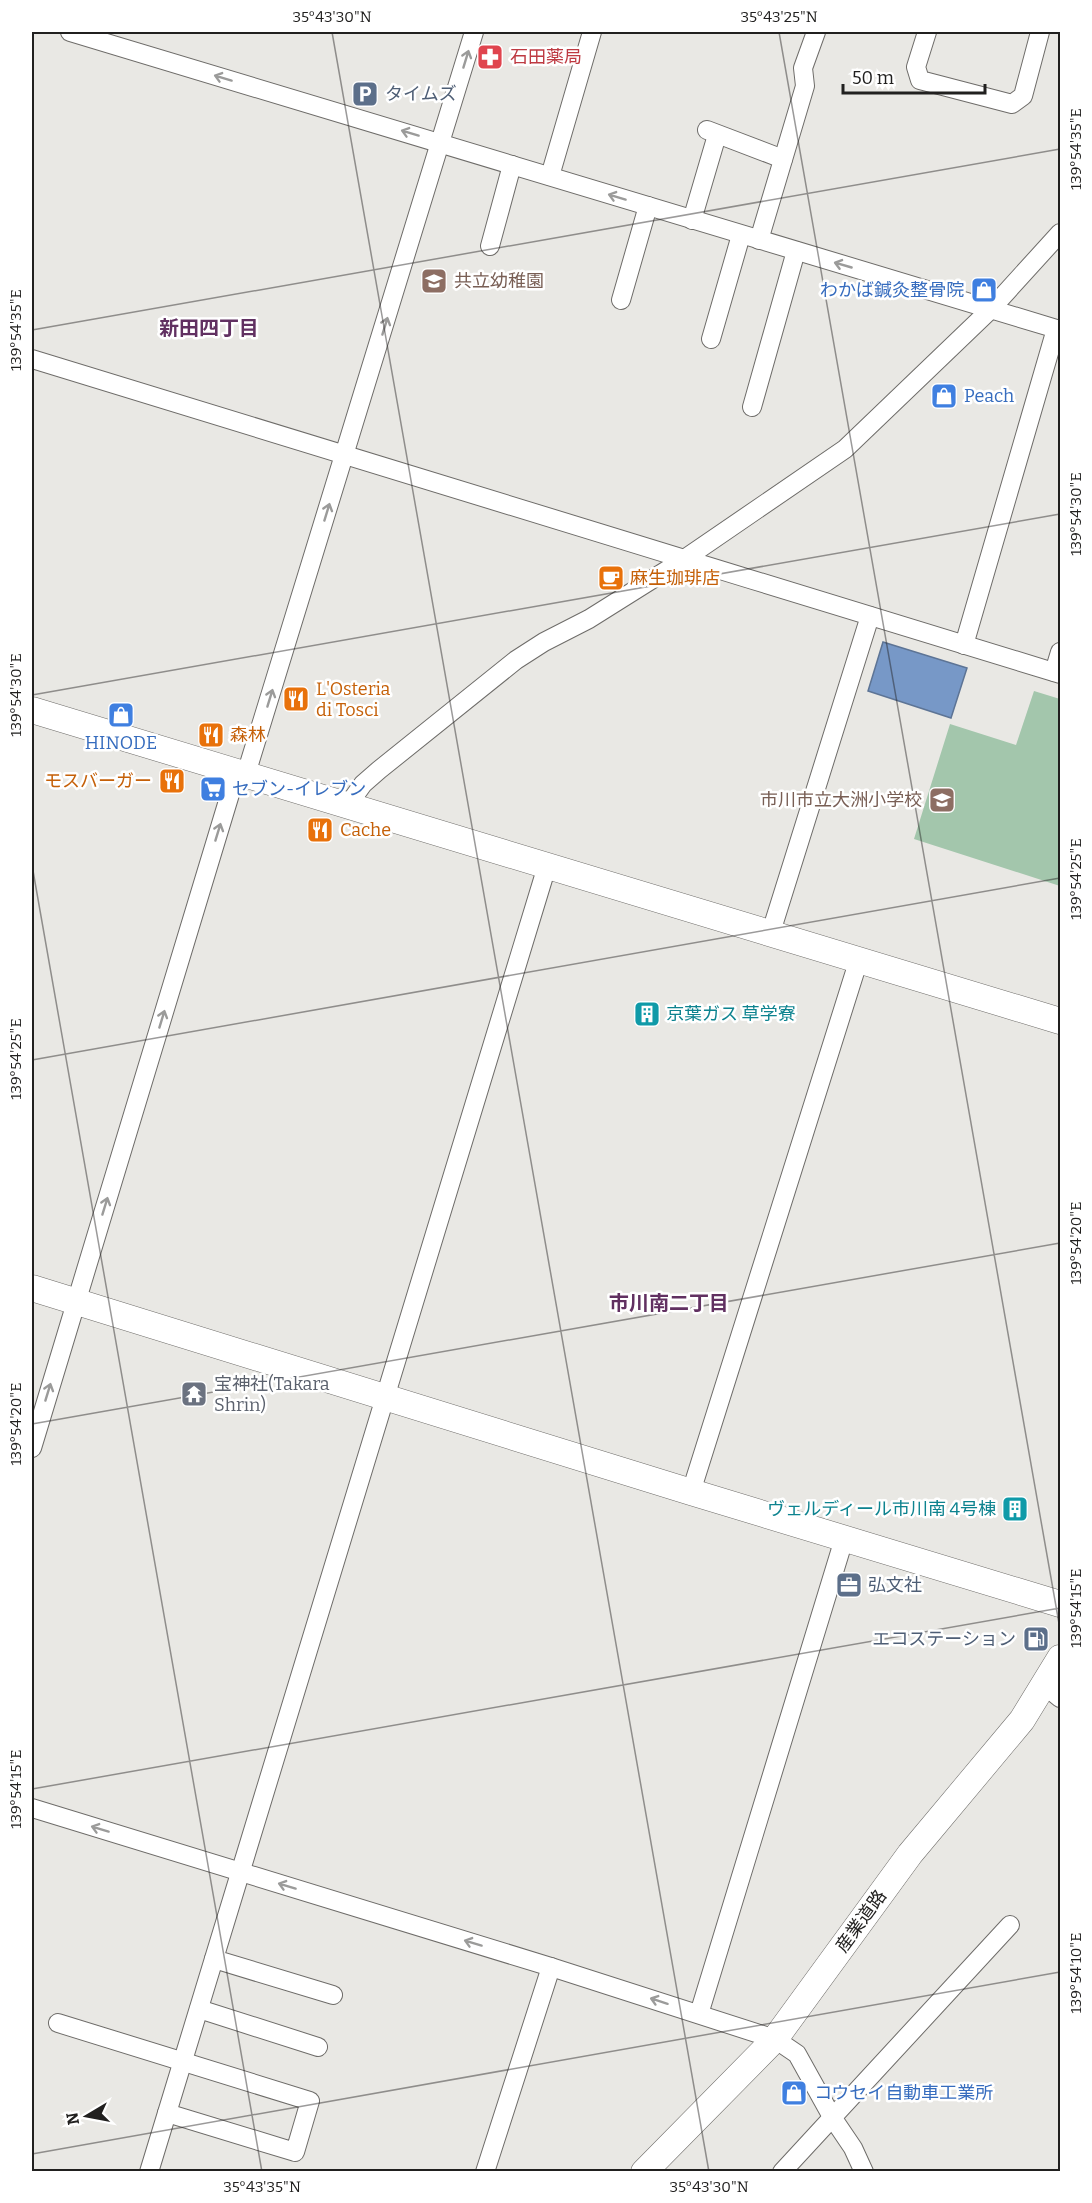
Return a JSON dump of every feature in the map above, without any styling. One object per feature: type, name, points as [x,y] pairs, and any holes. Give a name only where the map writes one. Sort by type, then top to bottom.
[{"type":"street","points":[[70,32],[1058,329],[964,645]]},
{"type":"street","points":[[32,1448],[242,773],[345,453],[474,32]]},
{"type":"street","points":[[550,176],[592,32]]},
{"type":"street","points":[[711,339],[783,159],[805,86],[803,68],[816,32]]},
{"type":"street","points":[[927,32],[916,68],[920,80],[1012,104],[1023,96],[1040,32]]},
{"type":"street","points":[[692,220],[712,133],[783,159]]},
{"type":"street","points":[[490,246],[512,165]]},
{"type":"street","points":[[621,300],[648,207]]},
{"type":"street","points":[[348,805],[363,784],[379,770],[516,660],[544,642],[589,619],[683,560],[845,449],[991,309],[1060,233]]},
{"type":"street","points":[[752,407],[796,251]]},
{"type":"street","points":[[32,359],[1058,673],[1060,652]]},
{"type":"street","points":[[771,932],[870,616]]},
{"type":"street","points":[[32,710],[1060,1021]]},
{"type":"street","points":[[149,2172],[547,866]]},
{"type":"street","points":[[691,1492],[859,959]]},
{"type":"street","points":[[32,1288],[1060,1604]]},
{"type":"street","points":[[699,2014],[844,1539]]},
{"type":"street","name":"産業道路","points":[[651,2169],[775,2038],[910,1854],[1022,1720],[1052,1691],[1060,1658]]},
{"type":"street","points":[[32,1808],[775,2038],[797,2054],[832,2117],[853,2148],[864,2172]]},
{"type":"street","points":[[782,2172],[1010,1925]]},
{"type":"street","points":[[214,1959],[333,1995]]},
{"type":"street","points":[[485,2172],[551,1967]]},
{"type":"street","points":[[199,2009],[318,2047]]},
{"type":"street","points":[[58,2023],[310,2101],[295,2152],[167,2113]]},
{"type":"green space","points":[[1034,691],[1060,699],[1060,886],[914,839],[950,724],[1016,745]]},
{"type":"water","points":[[883,642],[967,668],[951,718],[868,691]]},
{"type":"place","name":"石田薬局","points":[[490,57]]},
{"type":"place","name":"タイムズ","points":[[365,94]]},
{"type":"place","name":"共立幼稚園","points":[[434,281]]},
{"type":"place","name":"わかば鍼灸整骨院","points":[[984,290]]},
{"type":"place","name":"Peach","points":[[944,396]]},
{"type":"place","name":"麻生珈琲店","points":[[611,578]]},
{"type":"place","name":"L'Osteria di Tosci","points":[[296,699]]},
{"type":"place","name":"HINODE","points":[[121,715]]},
{"type":"place","name":"森林","points":[[211,735]]},
{"type":"place","name":"モスバーガー","points":[[172,781]]},
{"type":"place","name":"セブン-イレブン","points":[[213,789]]},
{"type":"place","name":"市川市立大洲小学校","points":[[942,800]]},
{"type":"place","name":"Cache","points":[[320,830]]},
{"type":"place","name":"京葉ガス 草学寮","points":[[647,1014]]},
{"type":"place","name":"宝神社(Takara Shrin)","points":[[194,1394]]},
{"type":"place","name":"ヴェルディール市川南 4号棟","points":[[1015,1509]]},
{"type":"place","name":"弘文社","points":[[849,1585]]},
{"type":"place","name":"エコステーション","points":[[1036,1639]]},
{"type":"place","name":"コウセイ自動車工業所","points":[[794,2093]]},
{"type":"district","name":"新田四丁目","points":[[209,328]]},
{"type":"district","name":"市川南二丁目","points":[[669,1303]]}]
